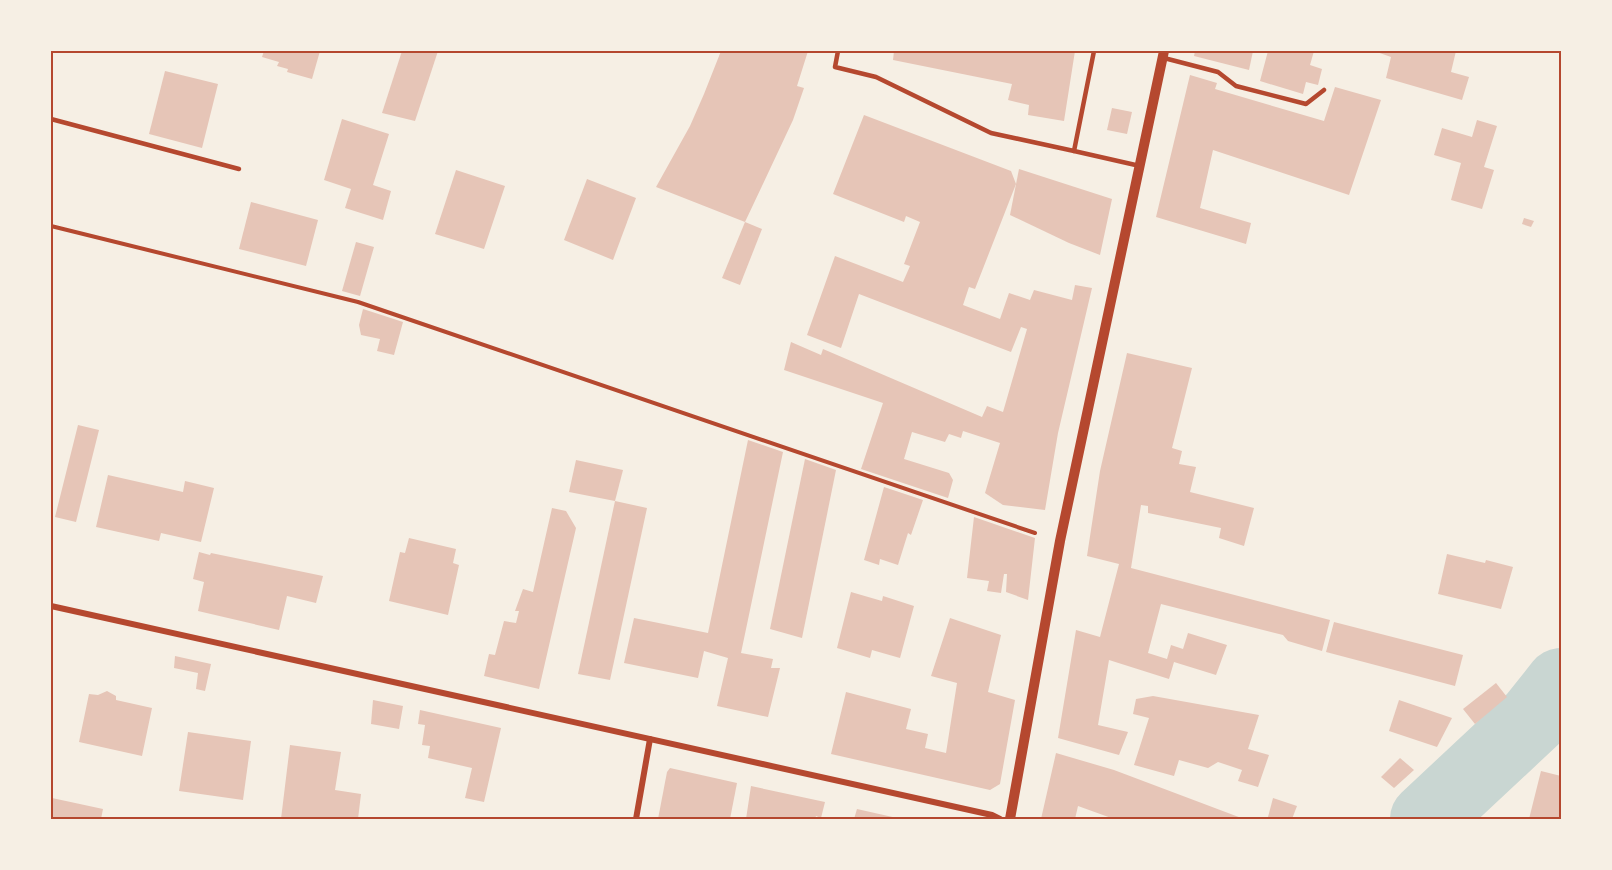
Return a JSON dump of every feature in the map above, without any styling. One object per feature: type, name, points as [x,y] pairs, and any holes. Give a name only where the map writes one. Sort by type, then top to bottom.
[{"type":"street","points":[[1010,819],[1060,542],[1164,54]]},
{"type":"street","points":[[51,606],[993,815],[1000,819]]},
{"type":"street","points":[[636,819],[650,739]]},
{"type":"lane","points":[[838,51],[835,67],[876,77],[991,133],[1140,166]]},
{"type":"lane","points":[[1074,151],[1094,51]]},
{"type":"lane","points":[[1164,54],[1218,72],[1236,86],[1306,104],[1324,90]]},
{"type":"lane","points":[[51,120],[239,169]]},
{"type":"path","points":[[51,226],[358,302],[1060,542]]},
{"type":"building","points":[[264,51],[320,51],[312,79],[287,72],[288,69],[277,66],[279,62],[262,57]]},
{"type":"building","points":[[402,51],[438,51],[415,121],[382,113]]},
{"type":"building","points":[[721,51],[808,51],[797,86],[804,88],[793,120],[745,222],[656,187],[690,126]]},
{"type":"building","points":[[894,51],[1075,51],[1064,121],[1028,115],[1029,105],[1008,100],[1012,84],[893,60]]},
{"type":"building","points":[[1195,51],[1253,51],[1249,70],[1194,56]]},
{"type":"building","points":[[1268,51],[1314,51],[1310,65],[1322,69],[1318,85],[1306,82],[1303,94],[1260,81]]},
{"type":"building","points":[[1374,51],[1456,51],[1451,72],[1469,77],[1462,100],[1386,78],[1391,57]]},
{"type":"building","points":[[165,71],[218,84],[202,148],[149,134]]},
{"type":"building","points":[[1190,75],[1217,83],[1215,89],[1324,121],[1335,87],[1381,100],[1349,195],[1213,150],[1200,208],[1251,223],[1246,244],[1156,217]]},
{"type":"building","points":[[1112,108],[1132,112],[1127,134],[1107,130]]},
{"type":"building","points":[[864,115],[1011,171],[1016,184],[975,289],[969,287],[963,305],[1000,319],[1009,293],[1030,300],[1034,290],[1072,300],[1075,285],[1092,288],[1058,433],[1045,510],[1003,505],[985,493],[1000,443],[963,431],[961,438],[949,434],[945,442],[912,432],[904,459],[949,473],[953,480],[948,498],[861,469],[883,403],[784,370],[791,342],[821,355],[823,349],[982,417],[987,406],[1003,412],[1027,329],[1021,327],[1011,352],[859,294],[841,348],[807,335],[835,256],[903,282],[910,266],[904,264],[920,222],[906,216],[904,222],[833,194]]},
{"type":"building","points":[[342,119],[389,134],[373,185],[391,191],[383,220],[345,208],[351,189],[324,180]]},
{"type":"building","points":[[1477,120],[1497,126],[1484,167],[1494,170],[1482,209],[1451,200],[1461,163],[1434,155],[1442,128],[1472,137]]},
{"type":"building","points":[[1019,169],[1112,199],[1100,255],[1010,215]]},
{"type":"building","points":[[456,170],[505,186],[484,249],[435,234]]},
{"type":"building","points":[[587,179],[636,198],[613,260],[564,240]]},
{"type":"building","points":[[251,202],[318,220],[306,266],[239,249]]},
{"type":"building","points":[[1524,218],[1534,221],[1531,227],[1522,224]]},
{"type":"building","points":[[745,222],[762,229],[740,285],[722,278]]},
{"type":"building","points":[[356,242],[374,247],[360,296],[342,291]]},
{"type":"building","points":[[363,309],[403,322],[394,355],[377,351],[380,339],[361,335],[359,325]]},
{"type":"building","points":[[1127,353],[1192,368],[1172,448],[1182,451],[1179,464],[1196,467],[1190,492],[1254,508],[1244,546],[1219,538],[1221,528],[1148,513],[1148,506],[1141,505],[1131,568],[1330,620],[1322,651],[1288,641],[1283,635],[1161,604],[1148,653],[1167,659],[1171,645],[1183,649],[1188,633],[1227,645],[1216,675],[1174,662],[1169,679],[1109,660],[1098,725],[1128,732],[1119,755],[1058,738],[1076,630],[1100,637],[1119,564],[1087,556],[1100,471]]},
{"type":"building","points":[[78,425],[99,430],[76,522],[55,517]]},
{"type":"building","points":[[748,440],[783,452],[741,653],[773,659],[771,668],[780,668],[768,717],[717,706],[728,658],[704,651],[698,678],[624,663],[634,618],[708,633]]},
{"type":"building","points":[[805,459],[836,470],[802,638],[770,629]]},
{"type":"building","points":[[576,460],[623,470],[615,501],[569,492]]},
{"type":"building","points":[[108,475],[183,492],[185,481],[214,488],[201,542],[161,533],[159,541],[96,527]]},
{"type":"building","points":[[884,487],[923,500],[911,535],[908,533],[898,565],[880,559],[879,565],[864,560]]},
{"type":"building","points":[[615,501],[647,508],[610,680],[578,674]]},
{"type":"building","points":[[552,508],[566,511],[576,528],[539,689],[484,676],[489,654],[495,655],[504,621],[516,623],[519,611],[515,611],[523,589],[533,592]]},
{"type":"building","points":[[974,517],[1035,538],[1028,600],[1006,592],[1007,574],[1004,574],[1001,593],[987,591],[989,581],[967,578]]},
{"type":"building","points":[[409,538],[456,549],[453,563],[459,565],[448,615],[389,601],[400,552],[405,553]]},
{"type":"building","points":[[199,552],[323,576],[316,603],[287,596],[279,630],[198,611],[204,582],[193,579]]},
{"type":"building","points":[[1447,554],[1513,567],[1501,609],[1438,594]]},
{"type":"building","points":[[851,592],[882,601],[883,596],[914,606],[900,658],[872,650],[870,658],[837,648]]},
{"type":"building","points":[[950,618],[1001,635],[988,692],[1015,700],[1000,784],[990,790],[831,754],[846,692],[911,709],[906,729],[928,734],[925,748],[946,753],[957,683],[931,676]]},
{"type":"building","points":[[1334,622],[1463,655],[1455,686],[1326,652]]},
{"type":"building","points":[[175,656],[211,664],[205,691],[196,689],[198,673],[174,668]]},
{"type":"building","points":[[1496,683],[1507,697],[1475,724],[1463,709]]},
{"type":"building","points":[[107,691],[116,696],[116,700],[152,708],[142,756],[79,742],[89,694],[98,695]]},
{"type":"building","points":[[1153,696],[1259,715],[1248,749],[1269,755],[1258,787],[1238,781],[1242,770],[1218,762],[1208,768],[1179,760],[1174,776],[1134,765],[1149,718],[1133,714],[1136,699]]},
{"type":"building","points":[[373,700],[403,706],[399,729],[371,724]]},
{"type":"building","points":[[1399,700],[1452,718],[1437,747],[1389,731]]},
{"type":"building","points":[[420,710],[501,728],[484,802],[465,798],[472,768],[428,758],[430,746],[422,745],[425,725],[418,724]]},
{"type":"building","points":[[188,732],[251,741],[243,800],[179,791]]},
{"type":"building","points":[[290,745],[341,752],[335,790],[361,794],[358,819],[281,819]]},
{"type":"building","points":[[1056,753],[1114,770],[1244,819],[1114,819],[1078,806],[1075,819],[1041,819]]},
{"type":"building","points":[[1400,758],[1414,770],[1394,788],[1381,777]]},
{"type":"building","points":[[670,768],[737,783],[730,819],[658,819],[667,772]]},
{"type":"building","points":[[1541,771],[1561,776],[1561,819],[1529,819]]},
{"type":"building","points":[[751,786],[825,802],[821,818],[816,816],[815,819],[746,819]]},
{"type":"building","points":[[52,798],[103,809],[101,819],[51,819]]},
{"type":"building","points":[[1273,798],[1297,806],[1292,819],[1268,817]]},
{"type":"building","points":[[857,809],[897,818],[854,819]]},
{"type":"waterway","points":[[1426,819],[1534,718],[1561,684]]}]
